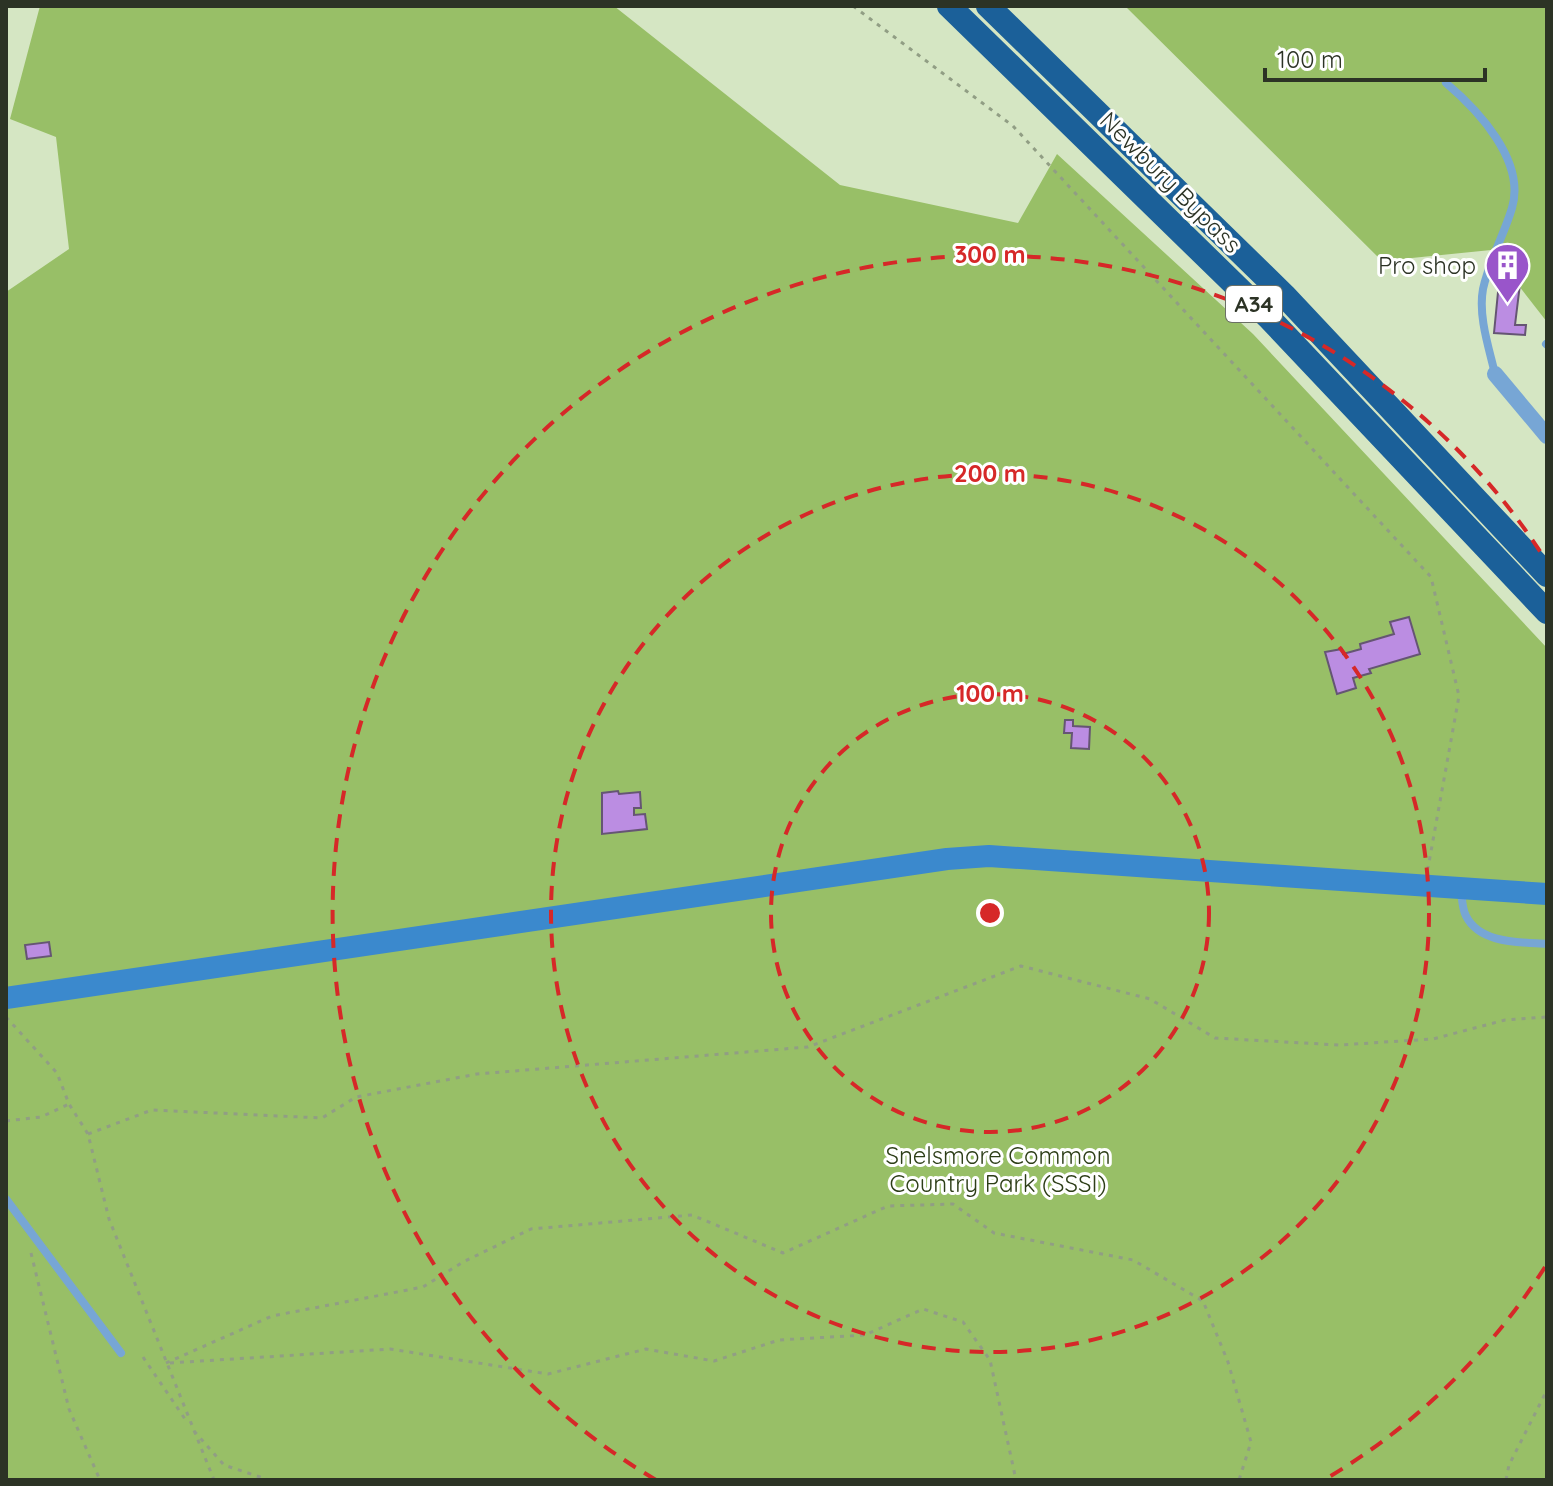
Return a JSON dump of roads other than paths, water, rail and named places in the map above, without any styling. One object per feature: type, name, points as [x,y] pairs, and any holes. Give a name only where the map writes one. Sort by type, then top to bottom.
[{"type":"highway","name":"Newbury Bypass","points":[[949,6],[1270,319],[1547,612]]},
{"type":"highway","name":"Newbury Bypass","points":[[988,6],[1284,295],[1547,575]]},
{"type":"main road","points":[[6,998],[947,859],[989,856],[1547,894]]},
{"type":"street","points":[[1495,374],[1547,436]]},
{"type":"lane","points":[[1446,83],[1468,102],[1494,135],[1513,181],[1513,205],[1483,291],[1486,331],[1495,374]]},
{"type":"lane","points":[[1461,889],[1466,916],[1483,934],[1508,942],[1547,944]]},
{"type":"lane","points":[[6,1199],[121,1353]]},
{"type":"place","name":"Pro shop","points":[[1507,304]]},
{"type":"park label","name":"Snelsmore Common Country Park (SSSI)","points":[[998,1169]]}]
